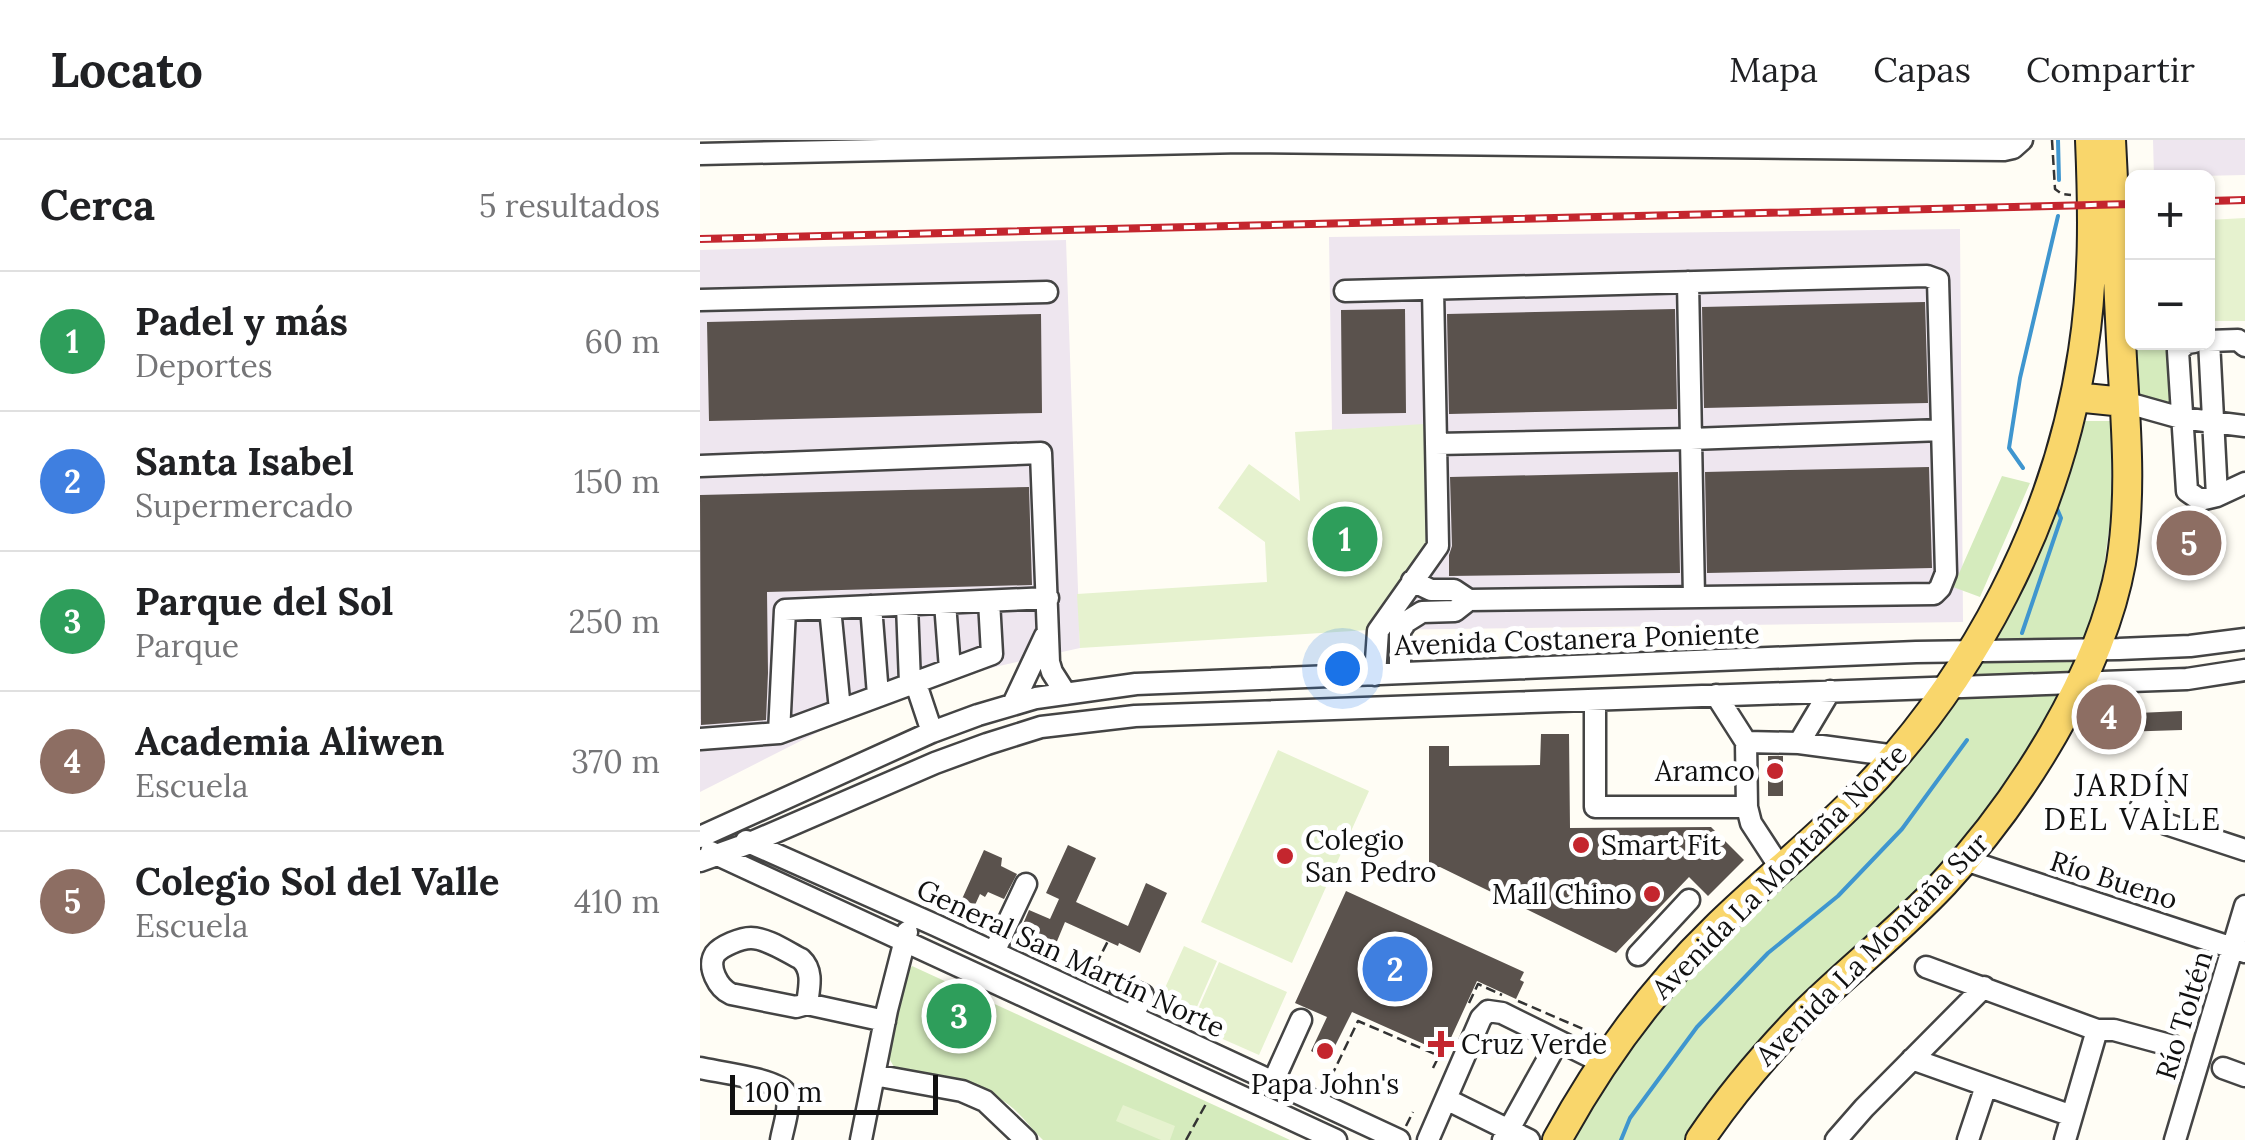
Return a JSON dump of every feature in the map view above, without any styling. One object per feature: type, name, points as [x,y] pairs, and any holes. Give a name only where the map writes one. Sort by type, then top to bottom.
[{"type":"main road","name":"Avenida La Montaña Norte","points":[[1558,1140],[1603,1063],[1690,955],[1854,802],[1896,756],[1948,686],[2010,580],[2056,470],[2075,397],[2089,304],[2090,140]]},
{"type":"main road","name":"Avenida La Montaña Sur","points":[[1700,1140],[1725,1104],[1789,1031],[1917,912],[1997,821],[2059,722],[2095,650],[2120,565],[2127,486],[2112,140]]},
{"type":"main road","points":[[2075,397],[2124,402]]},
{"type":"street","points":[[705,151],[1242,141],[2004,150],[2021,141]]},
{"type":"street","points":[[1344,290],[1927,276],[1936,278],[1938,283],[1946,573],[1934,594],[1469,600],[1454,590],[1431,590],[1412,581]]},
{"type":"street","points":[[1688,282],[1694,598]]},
{"type":"street","points":[[1375,674],[1378,631],[1438,546],[1433,288]]},
{"type":"street","points":[[700,300],[1046,292]]},
{"type":"street","points":[[2215,341],[2238,340],[2245,346]]},
{"type":"street","points":[[2179,350],[2187,491],[2200,500],[2245,483]]},
{"type":"street","points":[[2209,350],[2217,496]]},
{"type":"street","points":[[2124,402],[2181,418],[2245,426]]},
{"type":"street","points":[[1436,444],[1942,430]]},
{"type":"street","points":[[700,453],[700,466],[1041,453],[1052,672],[1066,694]]},
{"type":"street","points":[[778,733],[785,610],[1048,598]]},
{"type":"street","points":[[1400,674],[1400,630],[1406,622],[1422,612],[1455,610],[1469,600]]},
{"type":"street","points":[[700,739],[778,733],[992,654],[989,601]]},
{"type":"street","points":[[945,603],[950,669]]},
{"type":"street","points":[[906,604],[913,682],[932,732]]},
{"type":"street","points":[[871,606],[878,695]]},
{"type":"street","points":[[830,608],[840,710]]},
{"type":"street","points":[[1012,704],[1048,630]]},
{"type":"street","name":"Avenida Costanera Poniente","points":[[710,833],[932,732],[1012,704],[1136,684],[2245,642]]},
{"type":"street","points":[[706,854],[750,843],[935,763],[1041,727],[1136,716],[2187,679],[2245,670]]},
{"type":"street","points":[[1799,743],[1830,691]]},
{"type":"street","points":[[1716,695],[1746,742],[1746,808],[1760,839],[1781,869]]},
{"type":"street","points":[[1595,700],[1595,807],[1746,808]]},
{"type":"street","points":[[1746,742],[1799,743],[1896,756]]},
{"type":"street","points":[[807,789],[801,806],[819,813]]},
{"type":"street","points":[[2155,816],[2166,824],[2245,850]]},
{"type":"street","name":"General San Martín Norte","points":[[710,833],[750,843],[1273,1082],[1402,1134]]},
{"type":"street","name":"General San Martín Norte","points":[[706,854],[904,940],[1336,1140]]},
{"type":"street","name":"Río Bueno","points":[[1965,860],[2239,950]]},
{"type":"street","points":[[994,952],[1026,884]]},
{"type":"street","points":[[1638,956],[1689,900]]},
{"type":"street","name":"Río Toltén","points":[[2175,1140],[2239,950],[2245,906]]},
{"type":"street","points":[[861,1140],[884,1021],[913,915]]},
{"type":"street","points":[[1662,929],[1690,955]]},
{"type":"street","points":[[807,1004],[810,973],[802,959],[755,938],[743,938],[715,955],[712,963],[722,990],[884,1021]]},
{"type":"street","points":[[1926,967],[2097,1030],[2114,1030],[2174,1046]]},
{"type":"street","points":[[1119,984],[1142,994],[1132,1016]]},
{"type":"street","points":[[1836,1140],[1984,987]]},
{"type":"street","points":[[1428,1140],[1480,1018],[1488,1010],[1502,1012],[1603,1063]]},
{"type":"street","points":[[1273,1082],[1301,1020]]},
{"type":"street","points":[[2064,1140],[2097,1030]]},
{"type":"street","points":[[1506,1135],[1558,1041]]},
{"type":"street","points":[[1912,1059],[2072,1116]]},
{"type":"street","points":[[700,1068],[775,1084],[785,1092],[787,1106],[780,1140]]},
{"type":"street","points":[[2223,1068],[2245,1076]]},
{"type":"street","points":[[874,1075],[962,1091],[986,1101],[1020,1138]]},
{"type":"street","points":[[1968,1140],[1986,1086]]},
{"type":"street","points":[[1446,1099],[1506,1135],[1529,1140]]},
{"type":"path","points":[[2052,140],[2055,189],[2066,196],[2092,194]]},
{"type":"path","points":[[1088,982],[1108,941]]},
{"type":"path","points":[[1433,1068],[1439,1056]]},
{"type":"path","points":[[1186,1140],[1209,1100]]},
{"type":"path","points":[[1402,1134],[1413,1112]]},
{"type":"shaded area","points":[[2153,140],[2245,140],[2245,175],[2215,176],[2215,170],[2154,170]]},
{"type":"shaded area","points":[[1960,229],[1963,622],[1368,630],[1424,425],[1332,430],[1329,237]]},
{"type":"shaded area","points":[[1066,240],[1080,648],[936,684],[850,716],[700,792],[700,250]]},
{"type":"green space","points":[[2245,218],[2245,321],[2215,321],[2215,220]]},
{"type":"green space","points":[[2137,350],[2171,350],[2172,407],[2138,404]]},
{"type":"green space","points":[[2074,421],[2111,421],[2111,514],[2101,589],[2088,636],[2004,798],[1689,1140],[1569,1140],[1633,1043],[1677,987],[1937,707]]},
{"type":"green space","points":[[1424,424],[1431,536],[1368,624],[1368,630],[1080,648],[1077,594],[1267,582],[1265,542],[1218,508],[1249,464],[1300,501],[1295,432]]},
{"type":"green space","points":[[2002,476],[2030,483],[1980,597],[1953,587]]},
{"type":"green space","name":"Colegio San Pedro","points":[[1278,750],[1369,791],[1292,963],[1201,922]]},
{"type":"green space","points":[[1184,946],[1217,961],[1189,1025],[1155,1010]]},
{"type":"green space","points":[[1219,962],[1287,992],[1259,1055],[1191,1025]]},
{"type":"green space","points":[[912,966],[1290,1140],[1043,1140],[1014,1109],[983,1089],[894,1067],[889,1058],[905,975]]},
{"type":"green space","points":[[1123,1105],[1175,1126],[1170,1140],[1116,1121]]},
{"type":"building","points":[[1925,302],[1928,403],[1704,408],[1702,307]]},
{"type":"building","points":[[1405,309],[1406,413],[1342,414],[1341,310]]},
{"type":"building","points":[[1675,309],[1677,409],[1449,414],[1447,314]]},
{"type":"building","points":[[1041,314],[1042,413],[709,421],[707,322]]},
{"type":"building","points":[[1929,467],[1932,568],[1707,573],[1705,472]]},
{"type":"building","points":[[1678,472],[1680,573],[1449,576],[1450,477]]},
{"type":"building","points":[[1029,487],[1032,585],[767,592],[766,720],[701,725],[700,495]]},
{"type":"building","points":[[2182,711],[2182,730],[2119,732],[2118,717]]},
{"type":"building","points":[[1541,734],[1569,734],[1570,828],[1711,827],[1744,860],[1708,896],[1689,877],[1616,953],[1440,867],[1429,867],[1429,746],[1449,746],[1449,766],[1540,765]]},
{"type":"building","name":"Aramco","points":[[1768,756],[1783,756],[1783,796],[1768,796]]},
{"type":"building","points":[[1068,845],[1096,858],[1076,902],[1128,926],[1146,883],[1167,893],[1140,953],[1065,922],[1055,946],[1020,931],[1029,910],[1050,919],[1059,899],[1046,893]]},
{"type":"building","points":[[984,850],[1002,858],[1001,866],[1017,874],[1004,899],[988,892],[985,897],[980,894],[975,905],[962,899]]},
{"type":"building","points":[[1346,891],[1524,972],[1516,999],[1477,981],[1444,1053],[1352,1012],[1328,1060],[1311,1051],[1327,1017],[1295,1003]]},
{"type":"waterway","points":[[2058,140],[2059,180]]},
{"type":"waterway","points":[[2023,468],[2009,448],[2020,378],[2058,216]]},
{"type":"waterway","points":[[2022,633],[2061,518],[2055,504]]},
{"type":"waterway","points":[[1621,1140],[1630,1118],[1697,1027],[1768,953],[1838,896],[1902,829],[1967,740]]},
{"type":"railway","points":[[2215,201],[2245,200]]},
{"type":"railway","points":[[700,239],[2125,204]]},
{"type":"place","name":"Padel y más","points":[[1345,539]]},
{"type":"place","name":"Colegio Sol del Valle","points":[[2189,543]]},
{"type":"place","name":"Academia Aliwen","points":[[2109,717]]},
{"type":"place","name":"Aramco","points":[[1775,771]]},
{"type":"place","name":"Smart Fit","points":[[1581,845]]},
{"type":"place","name":"Colegio San Pedro","points":[[1285,856]]},
{"type":"place","name":"Mall Chino","points":[[1652,894]]},
{"type":"place","name":"Santa Isabel","points":[[1395,969]]},
{"type":"place","name":"Parque del Sol","points":[[959,1016]]},
{"type":"place","name":"Cruz Verde","points":[[1441,1044]]},
{"type":"place","name":"Papa John's","points":[[1325,1051]]},
{"type":"district","name":"JARDÍN DEL VALLE","points":[[2133,802]]}]
